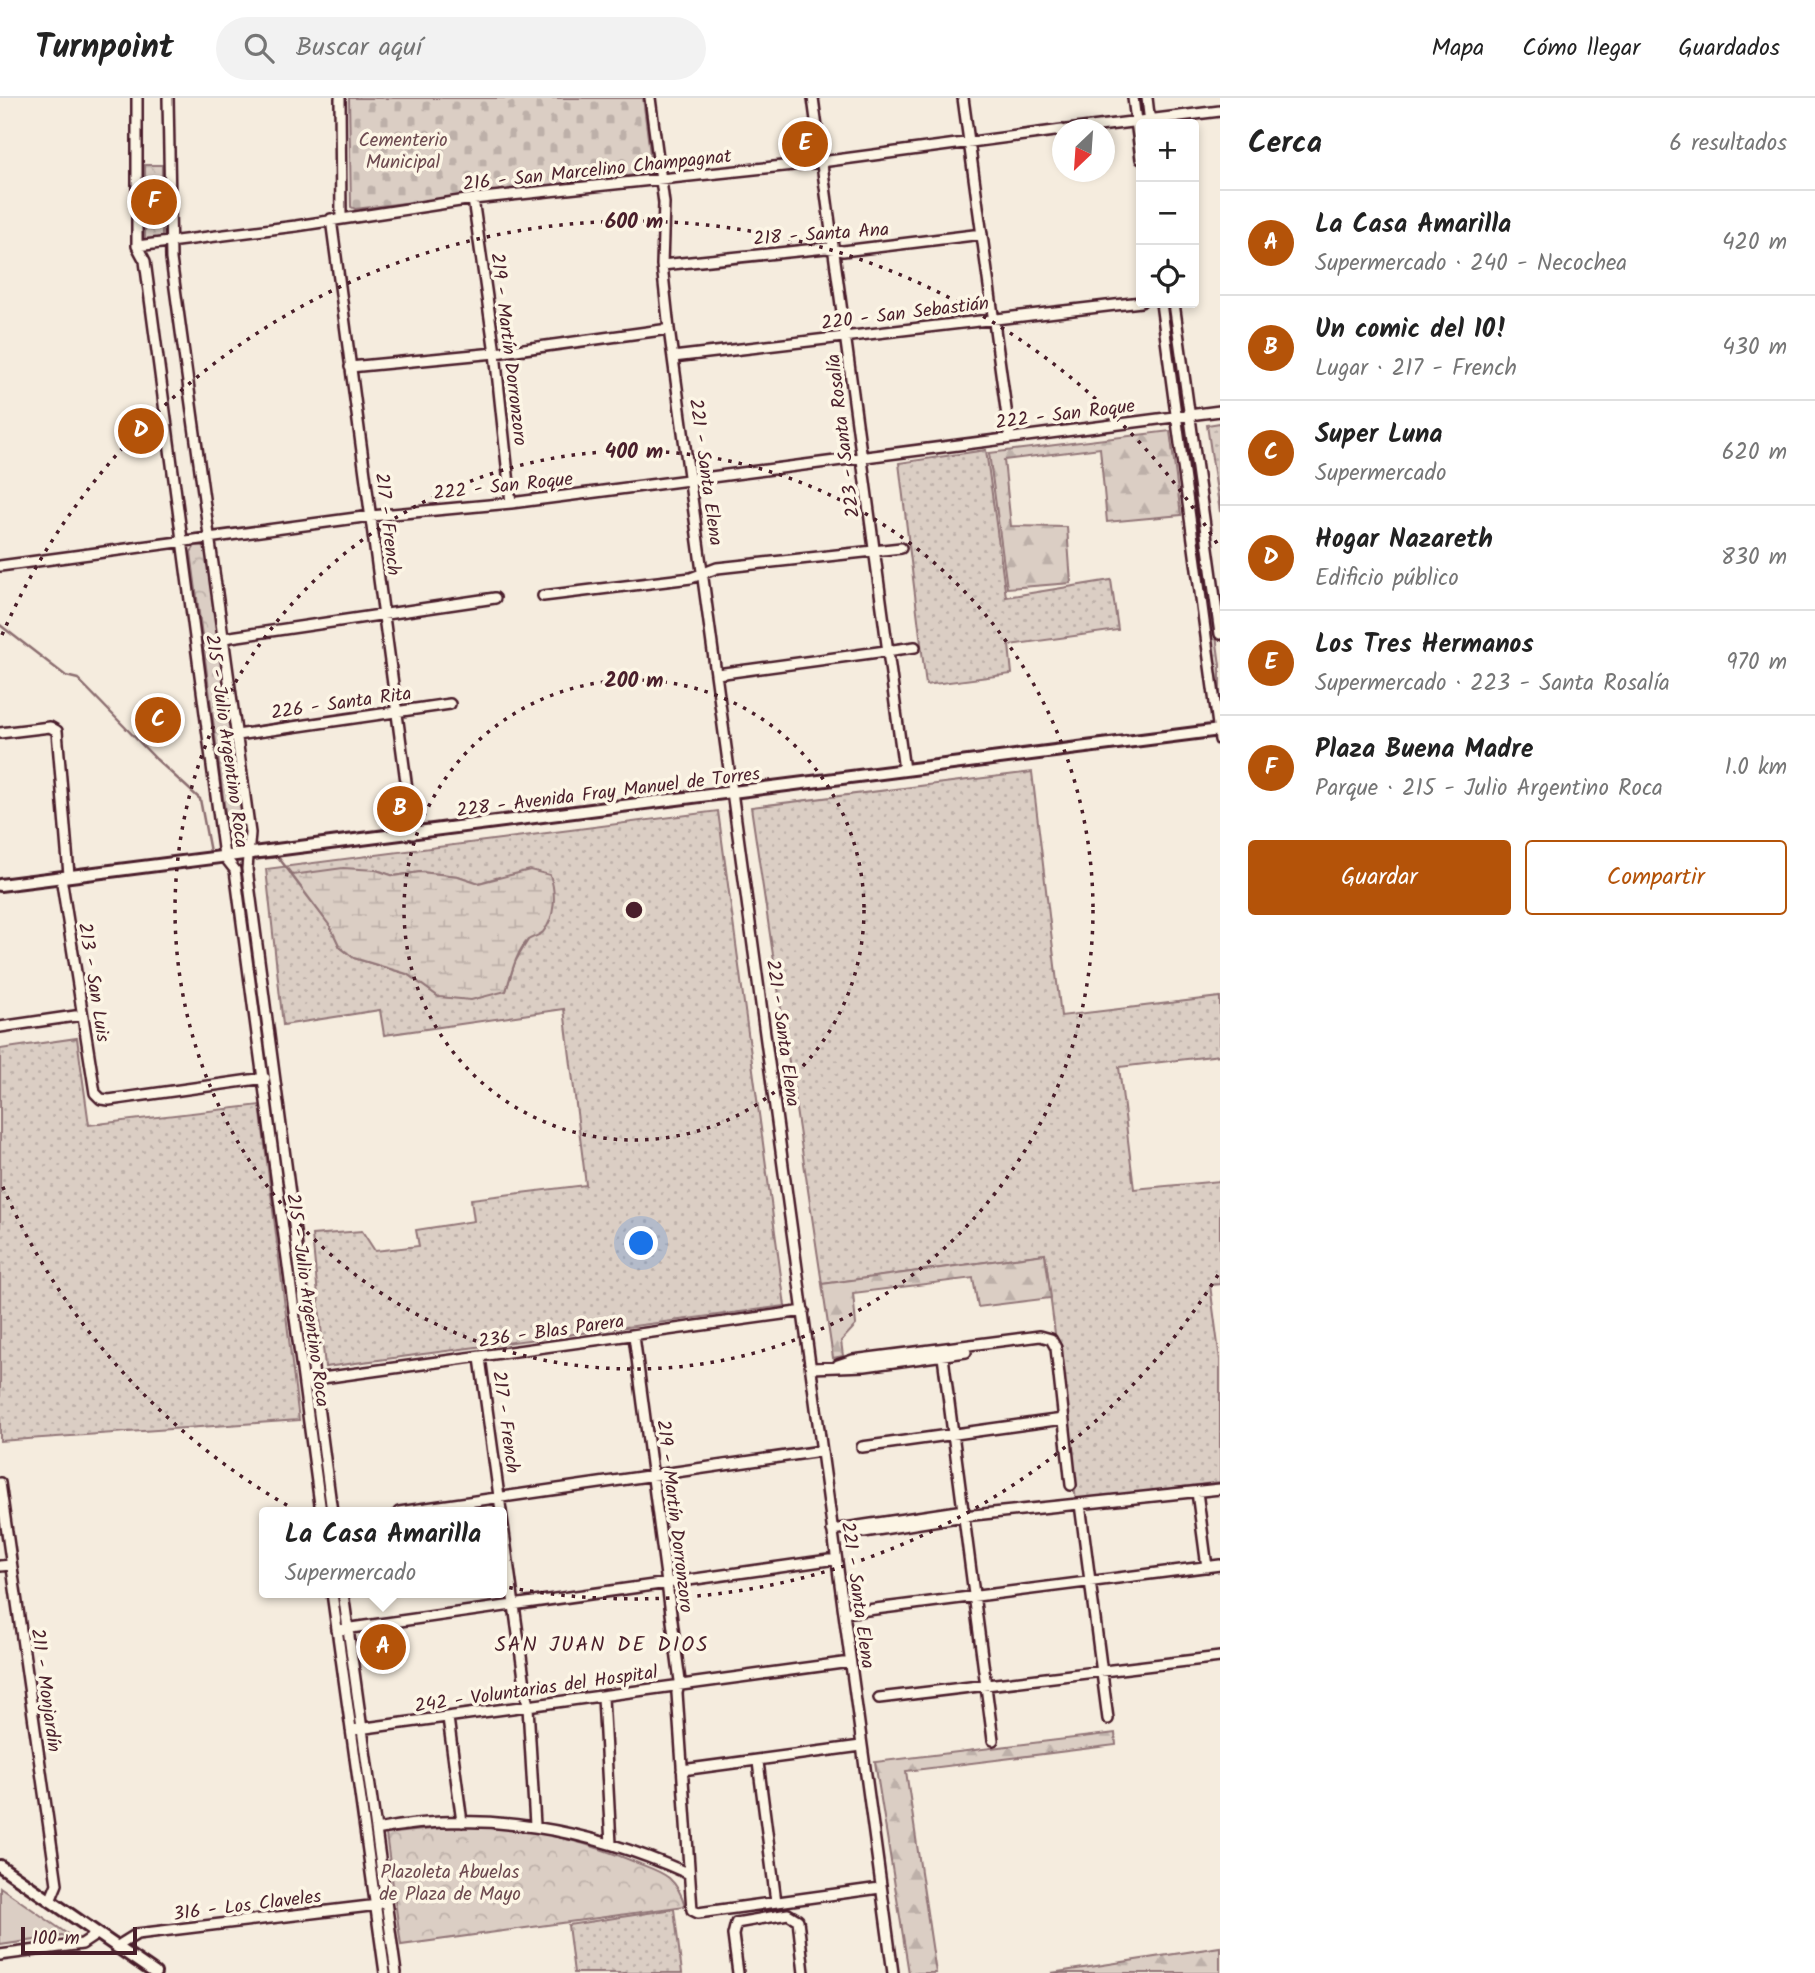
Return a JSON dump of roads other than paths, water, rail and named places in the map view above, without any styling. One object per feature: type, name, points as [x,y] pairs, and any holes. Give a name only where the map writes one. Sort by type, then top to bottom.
[{"type":"main road","name":"228 - Avenida Fray Manuel de Torres","points":[[0,885],[904,770],[1219,734]]},
{"type":"main road","points":[[0,1866],[155,1973]]},
{"type":"street","name":"215 - Julio Argentino Roca","points":[[136,98],[137,246],[145,261],[224,856],[235,870],[320,1507]]},
{"type":"street","name":"215 - Julio Argentino Roca","points":[[168,98],[170,243],[250,833],[247,869],[330,1507]]},
{"type":"street","name":"217 - French","points":[[340,98],[336,218],[349,367],[413,834]]},
{"type":"street","name":"221 - Santa Elena","points":[[650,98],[664,203],[663,265],[669,329],[692,480],[893,1973]]},
{"type":"street","name":"223 - Santa Rosalía","points":[[813,98],[848,337],[904,770]]},
{"type":"street","points":[[963,98],[1010,438]]},
{"type":"street","points":[[1133,98],[1136,121]]},
{"type":"street","points":[[1147,98],[1150,119]]},
{"type":"street","name":"216 - San Marcelino Champagnat","points":[[1169,119],[1220,111]]},
{"type":"street","name":"216 - San Marcelino Champagnat","points":[[1115,124],[1136,121]]},
{"type":"street","name":"216 - San Marcelino Champagnat","points":[[137,246],[473,199],[821,162],[1052,131]]},
{"type":"street","name":"219 - Martín Dorronzoro","points":[[473,199],[495,353],[511,503]]},
{"type":"street","name":"218 - Santa Ana","points":[[663,265],[834,249],[843,251],[982,234]]},
{"type":"street","name":"220 - San Sebastián","points":[[673,357],[1136,303]]},
{"type":"street","points":[[1162,308],[1219,734]]},
{"type":"street","points":[[1175,308],[1220,634]]},
{"type":"street","points":[[349,367],[495,353],[669,329]]},
{"type":"street","points":[[1190,415],[1220,411]]},
{"type":"street","name":"222 - San Roque","points":[[0,566],[212,540],[371,516],[511,503],[1190,415]]},
{"type":"street","points":[[543,596],[691,578],[717,568],[901,548]]},
{"type":"street","points":[[225,638],[382,612],[495,597]]},
{"type":"street","points":[[717,674],[915,647]]},
{"type":"street","name":"226 - Santa Rita","points":[[237,735],[450,704]]},
{"type":"street","name":"213 - San Luis","points":[[0,733],[50,727],[57,731],[65,876],[82,1015],[95,1093],[101,1099],[109,1100],[262,1078]]},
{"type":"street","points":[[0,1027],[82,1015]]},
{"type":"street","points":[[262,1078],[274,1076]]},
{"type":"street","name":"236 - Blas Parera","points":[[302,1380],[480,1358],[804,1311]]},
{"type":"street","name":"219 - Martín Dorronzoro","points":[[634,1336],[678,1687],[687,1872],[692,1910],[698,1913],[776,1902]]},
{"type":"street","points":[[811,1368],[864,1366],[942,1352],[1039,1342],[1056,1348],[1070,1485]]},
{"type":"street","points":[[942,1352],[993,1740]]},
{"type":"street","name":"217 - French","points":[[480,1358],[501,1507]]},
{"type":"street","points":[[862,1447],[1063,1419]]},
{"type":"street","points":[[433,1507],[821,1451]]},
{"type":"street","name":"211 - Monjardín","points":[[0,1483],[57,1884],[50,1901]]},
{"type":"street","points":[[832,1530],[864,1532],[964,1513],[1220,1489]]},
{"type":"street","points":[[1196,1492],[1207,1567]]},
{"type":"street","points":[[1080,1504],[1108,1719]]},
{"type":"street","name":"217 - French","points":[[507,1550],[528,1707],[535,1825]]},
{"type":"street","points":[[337,1630],[836,1559]]},
{"type":"street","points":[[0,1566],[11,1565]]},
{"type":"street","points":[[844,1613],[1220,1565]]},
{"type":"street","points":[[333,1598],[384,1973]]},
{"type":"street","points":[[344,1598],[396,1973]]},
{"type":"street","points":[[879,1698],[1220,1657]]},
{"type":"street","name":"242 - Voluntarias del Hospital","points":[[351,1730],[603,1698],[850,1662]]},
{"type":"street","points":[[603,1698],[611,1843]]},
{"type":"street","points":[[447,1718],[462,1822]]},
{"type":"street","points":[[682,1770],[758,1762],[861,1746]]},
{"type":"street","points":[[758,1762],[776,1902],[880,1888]]},
{"type":"street","points":[[376,1830],[462,1822],[535,1825],[611,1843],[687,1872]]},
{"type":"street","name":"316 - Los Claveles","points":[[116,1947],[137,1934],[386,1905]]},
{"type":"street","points":[[738,1973],[733,1935],[736,1923],[788,1914],[798,1920],[804,1973]]},
{"type":"street","points":[[0,1955],[82,1944],[97,1934]]},
{"type":"waterway","points":[[0,625],[66,676],[78,679],[156,759],[200,799],[210,852]]},
{"type":"waterway","points":[[252,860],[278,857],[292,875]]},
{"type":"place","name":"Los Tres Hermanos","points":[[805,144]]},
{"type":"place","name":"Plaza Buena Madre","points":[[154,202]]},
{"type":"place","name":"Hogar Nazareth","points":[[141,431]]},
{"type":"place","name":"Super Luna","points":[[158,720]]},
{"type":"place","name":"Un comic del 10!","points":[[400,809]]},
{"type":"place","name":"La Casa Amarilla","points":[[383,1647]]},
{"type":"district","name":"SAN JUAN DE DIOS","points":[[602,1644]]},
{"type":"park label","name":"Cementerio Municipal","points":[[403,150]]},
{"type":"park label","name":"Plazoleta Abuelas de Plaza de Mayo","points":[[450,1882]]}]
